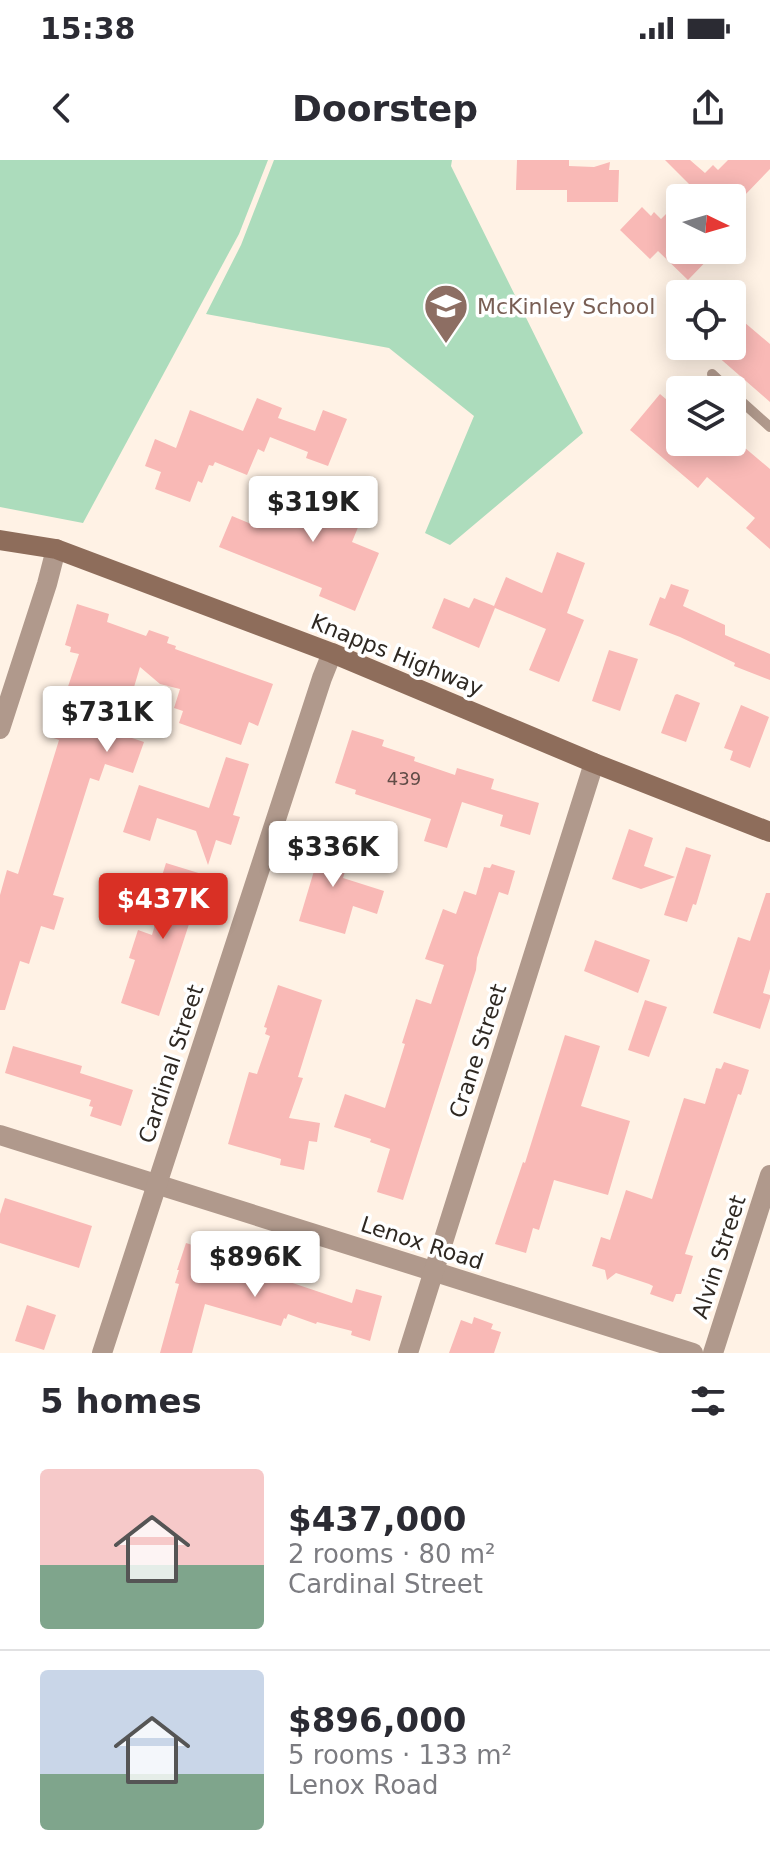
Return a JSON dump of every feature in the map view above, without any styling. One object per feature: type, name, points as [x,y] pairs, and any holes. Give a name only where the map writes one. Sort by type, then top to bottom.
[{"type":"street","name":"Knapps Highway","points":[[0,540],[56,549],[332,653],[594,763],[770,832]]},
{"type":"street","points":[[0,729],[56,549]]},
{"type":"street","name":"Cardinal Street","points":[[102,1353],[332,653]]},
{"type":"street","name":"Crane Street","points":[[408,1353],[594,763]]},
{"type":"street","name":"Lenox Road","points":[[0,1135],[693,1353]]},
{"type":"street","name":"Alvin Street","points":[[713,1353],[770,1175]]},
{"type":"lane","points":[[746,405],[770,427]]},
{"type":"green space","points":[[0,160],[268,160],[239,234],[83,523],[0,507]]},
{"type":"green space","points":[[274,160],[452,160],[451,166],[583,433],[450,545],[425,533],[474,416],[389,348],[206,314],[241,245]]},
{"type":"building","points":[[517,160],[569,160],[569,166],[594,167],[610,162],[609,170],[619,170],[618,202],[567,202],[567,190],[516,190]]},
{"type":"building","points":[[665,160],[690,160],[705,173],[713,165],[718,170],[728,160],[770,160],[770,169],[746,194],[746,184],[689,184]]},
{"type":"building","points":[[642,207],[651,216],[654,212],[661,219],[666,214],[666,259],[658,251],[650,259],[620,230]]},
{"type":"building","points":[[671,264],[703,264],[688,280]]},
{"type":"building","points":[[746,324],[770,344],[770,402],[746,381],[746,376],[740,376],[722,360],[746,360]]},
{"type":"building","points":[[660,394],[666,399],[666,456],[746,456],[746,449],[770,469],[770,549],[746,528],[755,518],[707,477],[698,488],[630,430]]},
{"type":"building","points":[[257,398],[282,408],[278,418],[315,431],[323,410],[347,419],[328,466],[306,458],[308,452],[270,437],[264,452],[258,449],[247,475],[215,462],[213,466],[209,465],[202,483],[198,481],[190,502],[155,489],[161,472],[145,466],[155,439],[176,448],[190,410],[243,431]]},
{"type":"building","points":[[319,476],[370,498],[352,542],[379,553],[355,611],[319,596],[322,588],[219,547],[232,516],[261,528],[266,515],[298,528]]},
{"type":"building","points":[[557,552],[585,563],[567,613],[584,620],[559,682],[529,670],[546,629],[495,608],[479,648],[432,628],[444,598],[469,608],[474,598],[494,606],[506,577],[542,593]]},
{"type":"building","points":[[671,584],[689,590],[683,606],[725,625],[725,635],[770,654],[770,680],[649,625],[660,597],[665,599]]},
{"type":"building","points":[[77,604],[109,614],[107,622],[146,636],[149,630],[169,637],[167,643],[176,646],[175,649],[273,684],[258,726],[249,722],[241,745],[179,723],[183,711],[174,708],[180,689],[160,684],[140,667],[120,734],[144,742],[133,773],[105,764],[99,781],[90,778],[53,895],[64,898],[54,930],[41,926],[29,964],[20,961],[5,1010],[0,1010],[0,895],[7,870],[18,874],[59,740],[51,737],[79,654],[70,652],[71,647],[65,645]]},
{"type":"building","points":[[609,650],[638,659],[620,711],[592,701]]},
{"type":"building","points":[[677,694],[700,703],[686,742],[661,733]]},
{"type":"building","points":[[741,705],[769,717],[750,768],[730,760],[733,751],[724,748]]},
{"type":"building","points":[[352,730],[384,740],[382,746],[415,757],[414,761],[455,775],[457,768],[494,779],[491,789],[539,803],[530,835],[500,826],[503,815],[462,802],[447,848],[424,841],[431,819],[355,794],[356,790],[335,783]]},
{"type":"building","points":[[226,757],[249,764],[233,815],[240,817],[231,845],[216,840],[208,865],[196,831],[157,818],[150,841],[123,832],[139,785],[209,808]]},
{"type":"building","points":[[629,829],[653,838],[644,866],[675,877],[641,889],[612,879]]},
{"type":"building","points":[[305,838],[351,853],[343,878],[384,891],[377,914],[353,906],[345,934],[299,921],[314,871],[296,865]]},
{"type":"building","points":[[686,847],[711,855],[696,905],[693,904],[687,922],[664,915]]},
{"type":"building","points":[[166,863],[205,875],[159,1016],[121,1003],[135,960],[129,958],[138,930],[152,935],[163,897],[156,895]]},
{"type":"building","points":[[492,864],[515,871],[508,895],[499,892],[403,1200],[377,1192],[390,1149],[334,1127],[345,1094],[385,1108],[416,999],[431,1004],[444,965],[425,959],[443,909],[456,914],[464,891],[476,895],[484,867],[490,868]]},
{"type":"building","points":[[766,893],[770,893],[770,969],[763,993],[770,995],[770,998],[760,1029],[713,1013],[738,937],[750,941]]},
{"type":"building","points":[[595,940],[650,960],[638,993],[584,971]]},
{"type":"building","points":[[278,985],[322,1000],[298,1077],[303,1078],[289,1118],[320,1123],[317,1142],[309,1141],[304,1170],[280,1165],[281,1159],[228,1144],[249,1072],[257,1074],[270,1036],[265,1034],[267,1028],[264,1027]]},
{"type":"building","points":[[645,1000],[667,1007],[649,1057],[628,1050]]},
{"type":"building","points":[[565,1035],[600,1046],[581,1106],[630,1121],[608,1195],[554,1180],[539,1230],[533,1228],[526,1253],[495,1244],[525,1163]]},
{"type":"building","points":[[13,1046],[82,1066],[80,1073],[133,1090],[121,1126],[90,1116],[93,1107],[89,1106],[91,1100],[5,1073]]},
{"type":"building","points":[[724,1062],[749,1070],[741,1095],[738,1094],[685,1254],[693,1256],[681,1294],[676,1294],[673,1302],[650,1294],[653,1286],[616,1273],[607,1280],[605,1270],[592,1266],[601,1237],[610,1240],[626,1190],[652,1199],[684,1098],[705,1104],[716,1068],[721,1069]]},
{"type":"building","points":[[5,1198],[92,1226],[79,1268],[0,1243],[0,1214]]},
{"type":"building","points":[[186,1243],[255,1265],[254,1270],[352,1303],[356,1289],[382,1296],[370,1341],[351,1335],[352,1331],[316,1324],[288,1314],[281,1326],[205,1304],[192,1353],[160,1353],[179,1284],[175,1283],[177,1270]]},
{"type":"building","points":[[27,1305],[56,1315],[44,1350],[15,1341]]},
{"type":"building","points":[[474,1317],[493,1324],[491,1329],[501,1332],[494,1353],[449,1353],[461,1320],[472,1324]]},
{"type":"place","name":"McKinley School","points":[[446,345]]}]
